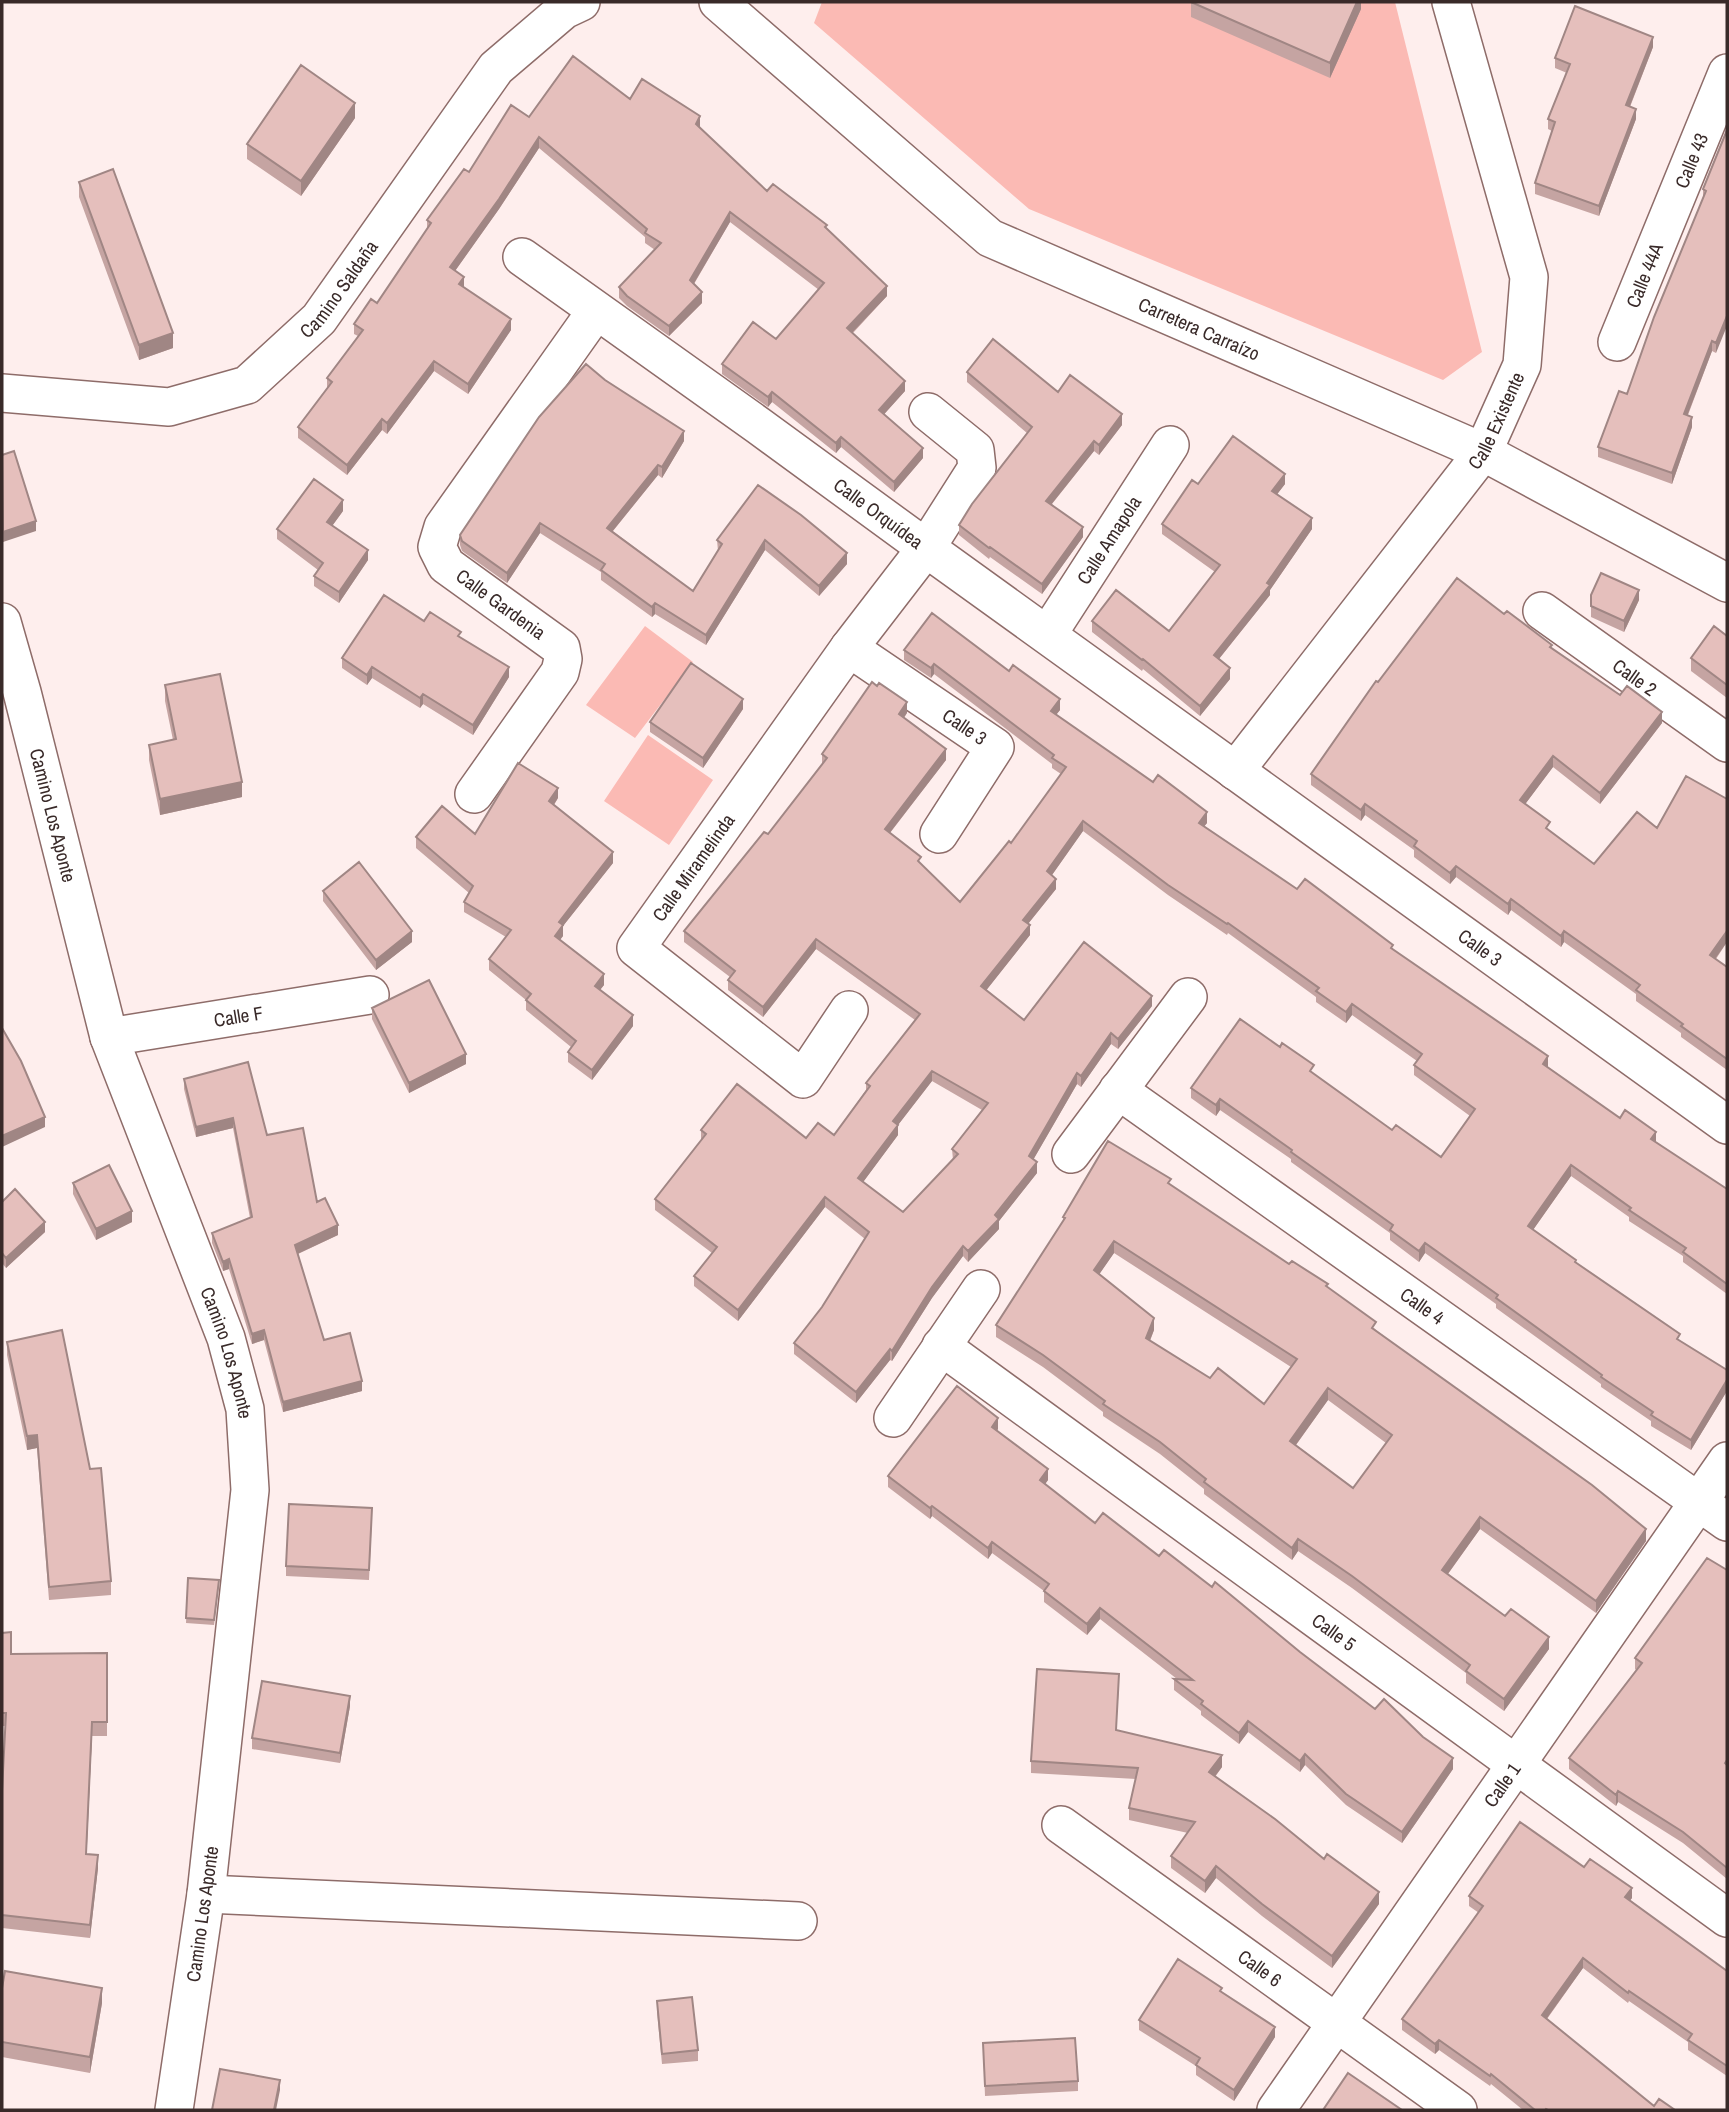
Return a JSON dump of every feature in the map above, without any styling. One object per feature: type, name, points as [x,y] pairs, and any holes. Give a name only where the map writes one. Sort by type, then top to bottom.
[{"type":"street","name":"Camino Saldaña","points":[[2,393],[169,407],[247,385],[319,319],[496,68],[564,10],[581,2]]},
{"type":"street","name":"Carretera Carraízo","points":[[718,2],[990,238],[1483,452],[1727,583]]},
{"type":"street","name":"Calle Existente","points":[[1235,771],[1483,452],[1522,365],[1529,277],[1451,2]]},
{"type":"street","name":"Calle 43","points":[[1671,209],[1727,73]]},
{"type":"street","name":"Calle 44A","points":[[1617,342],[1671,209]]},
{"type":"street","name":"Calle Orquídea","points":[[522,257],[1235,771]]},
{"type":"street","name":"Calle Gardenia","points":[[474,794],[559,672],[563,659],[561,648],[446,565],[437,547],[443,527],[596,311]]},
{"type":"street","name":"Calle Miramelinda","points":[[849,1010],[803,1079],[636,948],[849,648],[926,548],[977,468],[975,450],[928,412]]},
{"type":"street","name":"Calle Amapola","points":[[1048,634],[1170,445]]},
{"type":"street","name":"Calle 2","points":[[1542,611],[1727,743]]},
{"type":"street","name":"Camino Los Aponte","points":[[2,622],[109,1037],[226,1338],[245,1409],[250,1490],[206,1894],[174,2110]]},
{"type":"street","name":"Calle 3","points":[[849,648],[995,747],[939,834]]},
{"type":"street","name":"Calle 3","points":[[1235,771],[1727,1125]]},
{"type":"street","name":"Calle F","points":[[109,1037],[370,995]]},
{"type":"street","points":[[1071,1154],[1188,997]]},
{"type":"street","name":"Calle 4","points":[[1118,1090],[1713,1512]]},
{"type":"street","points":[[893,1418],[981,1289]]},
{"type":"street","name":"Calle 5","points":[[941,1346],[1727,1918]]},
{"type":"street","name":"Calle 1","points":[[1276,2110],[1516,1765],[1713,1512],[1727,1461]]},
{"type":"street","name":"Calle 6","points":[[1061,1825],[1458,2110]]},
{"type":"street","points":[[206,1894],[798,1921]]},
{"type":"shaded area","points":[[822,2],[1395,2],[1482,352],[1443,380],[1029,209],[814,23]]},
{"type":"shaded area","points":[[645,626],[693,662],[635,738],[586,705]]},
{"type":"shaded area","points":[[648,735],[713,780],[669,845],[604,801]]},
{"type":"building","points":[[1191,2],[1357,2],[1330,63]]},
{"type":"building","points":[[1575,6],[1653,37],[1626,105],[1636,109],[1599,206],[1535,183],[1555,122],[1548,119],[1570,64],[1555,58]]},
{"type":"building","points":[[573,56],[630,99],[642,79],[700,116],[696,124],[767,191],[773,184],[827,225],[825,227],[887,286],[847,328],[905,381],[879,410],[923,448],[894,482],[841,437],[836,443],[772,392],[768,397],[722,364],[753,322],[776,339],[824,283],[730,212],[690,280],[702,292],[669,326],[627,296],[619,287],[661,243],[645,233],[647,229],[539,137],[450,267],[464,277],[459,284],[511,319],[468,384],[434,361],[387,423],[382,419],[347,465],[298,427],[332,382],[327,378],[363,330],[354,324],[371,299],[377,303],[431,223],[427,220],[464,169],[469,172],[511,105],[529,117]]},
{"type":"building","points":[[301,65],[355,103],[301,181],[247,144]]},
{"type":"building","points":[[1727,130],[1727,316],[1716,343],[1712,341],[1684,414],[1692,417],[1672,473],[1598,447],[1619,391],[1627,394]]},
{"type":"building","points":[[113,169],[173,333],[139,345],[79,182]]},
{"type":"building","points":[[993,339],[1058,392],[1070,375],[1122,414],[1099,445],[1094,441],[1046,501],[1083,527],[1042,584],[959,525],[972,504],[1032,427],[967,372]]},
{"type":"building","points":[[586,364],[605,380],[684,431],[662,467],[658,465],[607,528],[693,591],[722,544],[717,540],[758,485],[801,515],[847,553],[819,586],[765,540],[706,635],[655,603],[652,607],[601,570],[605,564],[540,523],[507,573],[462,541],[460,535],[539,417]]},
{"type":"building","points":[[1233,436],[1285,474],[1272,491],[1312,518],[1267,583],[1270,585],[1214,655],[1230,668],[1200,706],[1092,621],[1116,590],[1169,631],[1220,565],[1162,524],[1192,480],[1198,484]]},
{"type":"building","points":[[14,451],[36,521],[3,532],[2,455]]},
{"type":"building","points":[[314,479],[343,500],[327,522],[368,550],[339,592],[314,576],[323,563],[277,529]]},
{"type":"building","points":[[1601,573],[1639,590],[1624,621],[1591,606],[1591,595]]},
{"type":"building","points":[[1457,578],[1504,614],[1507,611],[1552,645],[1550,647],[1620,695],[1627,686],[1662,712],[1600,793],[1553,756],[1520,800],[1550,822],[1546,828],[1594,864],[1637,812],[1657,828],[1686,776],[1727,799],[1727,931],[1710,955],[1727,967],[1727,1059],[1636,990],[1640,985],[1564,931],[1561,936],[1511,899],[1508,904],[1456,866],[1450,873],[1414,846],[1417,841],[1365,804],[1361,810],[1311,774],[1376,681],[1378,682]]},
{"type":"building","points":[[384,595],[424,621],[430,612],[461,632],[458,636],[509,667],[473,725],[423,694],[420,698],[372,667],[367,675],[342,658]]},
{"type":"building","points":[[932,613],[1009,671],[1013,665],[1060,699],[1051,711],[1153,782],[1158,775],[1207,812],[1199,823],[1297,889],[1305,879],[1393,945],[1391,948],[1548,1056],[1543,1064],[1620,1118],[1625,1110],[1656,1132],[1651,1139],[1727,1189],[1727,1284],[1683,1252],[1686,1248],[1629,1210],[1631,1208],[1571,1165],[1528,1226],[1576,1260],[1575,1262],[1680,1334],[1677,1339],[1727,1370],[1727,1380],[1691,1440],[1651,1415],[1653,1412],[1601,1377],[1602,1375],[1496,1298],[1498,1295],[1425,1243],[1419,1251],[1390,1230],[1393,1225],[1291,1152],[1292,1150],[1220,1099],[1216,1105],[1191,1088],[1240,1019],[1280,1047],[1282,1043],[1314,1065],[1310,1071],[1392,1130],[1396,1125],[1441,1157],[1475,1109],[1414,1065],[1422,1054],[1352,1004],[1346,1012],[1316,991],[1319,988],[1228,923],[1168,885],[1083,821],[1047,871],[1056,879],[1023,920],[1030,925],[981,986],[1024,1020],[1084,942],[1152,996],[1118,1039],[1111,1033],[1081,1076],[1077,1073],[1029,1156],[1037,1162],[995,1215],[999,1219],[968,1251],[963,1246],[932,1287],[892,1351],[890,1349],[856,1392],[794,1343],[822,1307],[869,1232],[825,1197],[738,1310],[694,1276],[717,1247],[655,1199],[706,1134],[701,1130],[737,1084],[806,1138],[818,1123],[834,1135],[870,1086],[866,1083],[920,1014],[816,939],[763,1007],[728,980],[735,971],[684,931],[764,832],[768,834],[827,758],[822,754],[872,682],[877,686],[879,683],[907,702],[899,714],[946,749],[885,829],[921,857],[918,861],[960,902],[1009,841],[1011,843],[1066,767],[934,664],[931,668],[904,650]],"holes":[[[932,1071],[988,1103],[952,1149],[958,1154],[903,1212],[858,1178],[898,1125],[893,1121]]]},
{"type":"building","points":[[1714,626],[1727,636],[1727,685],[1691,658]]},
{"type":"building","points":[[691,663],[743,699],[703,758],[650,722]]},
{"type":"building","points":[[220,674],[242,782],[160,799],[149,745],[176,739],[165,685]]},
{"type":"building","points":[[518,763],[558,788],[549,801],[613,852],[559,922],[563,925],[555,936],[604,974],[595,986],[633,1015],[592,1070],[568,1052],[576,1041],[526,1000],[531,994],[489,959],[511,930],[464,902],[473,886],[416,837],[442,806],[475,834]]},
{"type":"building","points":[[359,862],[412,931],[376,960],[323,891]]},
{"type":"building","points":[[429,980],[466,1054],[409,1083],[372,1008]]},
{"type":"building","points":[[2,1028],[21,1061],[45,1117],[2,1136]]},
{"type":"building","points":[[248,1062],[267,1135],[303,1128],[317,1202],[325,1198],[338,1225],[295,1245],[324,1340],[350,1333],[362,1381],[283,1402],[264,1330],[252,1334],[229,1259],[223,1262],[212,1233],[252,1217],[233,1118],[196,1127],[184,1079]]},
{"type":"building","points":[[1108,1141],[1171,1179],[1168,1183],[1289,1264],[1292,1261],[1328,1284],[1326,1286],[1376,1322],[1372,1328],[1592,1485],[1646,1529],[1596,1601],[1480,1517],[1442,1570],[1505,1616],[1511,1609],[1549,1637],[1504,1699],[1466,1671],[1470,1665],[1352,1576],[1298,1539],[1292,1548],[1204,1482],[1206,1479],[1160,1442],[1103,1404],[1105,1401],[1043,1355],[996,1325],[1065,1218],[1063,1217]],"holes":[[[1114,1241],[1297,1359],[1264,1404],[1218,1368],[1210,1378],[1146,1338],[1154,1318],[1094,1270]],[[1328,1388],[1392,1435],[1353,1488],[1290,1441]]]},
{"type":"building","points":[[109,1165],[132,1211],[96,1229],[73,1183]]},
{"type":"building","points":[[15,1189],[45,1222],[6,1258],[2,1253],[2,1202]]},
{"type":"building","points":[[62,1330],[90,1469],[101,1468],[111,1581],[49,1587],[37,1435],[27,1436],[7,1342]]},
{"type":"building","points":[[957,1386],[998,1418],[992,1427],[1048,1469],[1040,1480],[1095,1523],[1103,1513],[1159,1556],[1164,1550],[1212,1587],[1215,1582],[1375,1709],[1384,1699],[1423,1737],[1453,1758],[1402,1832],[1346,1794],[1305,1754],[1300,1761],[1248,1721],[1239,1733],[1174,1679],[1193,1680],[1100,1608],[1087,1624],[1044,1591],[1049,1584],[992,1542],[988,1548],[888,1476]]},
{"type":"building","points":[[289,1504],[372,1508],[369,1570],[286,1566]]},
{"type":"building","points":[[1707,1558],[1727,1570],[1727,1868],[1683,1832],[1618,1791],[1616,1795],[1569,1758],[1642,1663],[1635,1658]]},
{"type":"building","points":[[188,1578],[219,1580],[214,1620],[186,1618]]},
{"type":"building","points":[[11,1632],[11,1654],[107,1653],[107,1722],[92,1722],[86,1854],[98,1855],[90,1925],[2,1915],[2,1791],[6,1713],[2,1713],[2,1633]]},
{"type":"building","points":[[1037,1669],[1119,1674],[1116,1730],[1222,1755],[1209,1772],[1275,1819],[1324,1859],[1327,1854],[1379,1892],[1332,1956],[1216,1866],[1205,1881],[1171,1856],[1195,1822],[1129,1808],[1138,1768],[1031,1761]]},
{"type":"building","points":[[262,1681],[350,1696],[340,1753],[252,1738]]},
{"type":"building","points":[[1520,1822],[1584,1867],[1590,1859],[1632,1888],[1625,1897],[1727,1971],[1727,2066],[1688,2040],[1692,2034],[1629,1991],[1628,1993],[1583,1958],[1542,2015],[1654,2106],[1659,2099],[1675,2110],[1535,2110],[1491,2074],[1490,2076],[1439,2040],[1435,2044],[1402,2019],[1483,1906],[1469,1896]]},
{"type":"building","points":[[1178,1959],[1275,2027],[1234,2090],[1196,2065],[1200,2058],[1139,2020]]},
{"type":"building","points":[[5,1971],[102,1988],[90,2057],[2,2042],[2,1988]]},
{"type":"building","points":[[692,1997],[698,2050],[662,2054],[657,2001]]},
{"type":"building","points":[[1075,2038],[1078,2081],[985,2086],[983,2043]]},
{"type":"building","points":[[220,2069],[280,2080],[274,2110],[212,2110]]},
{"type":"building","points":[[1348,2073],[1402,2110],[1323,2110]]}]
